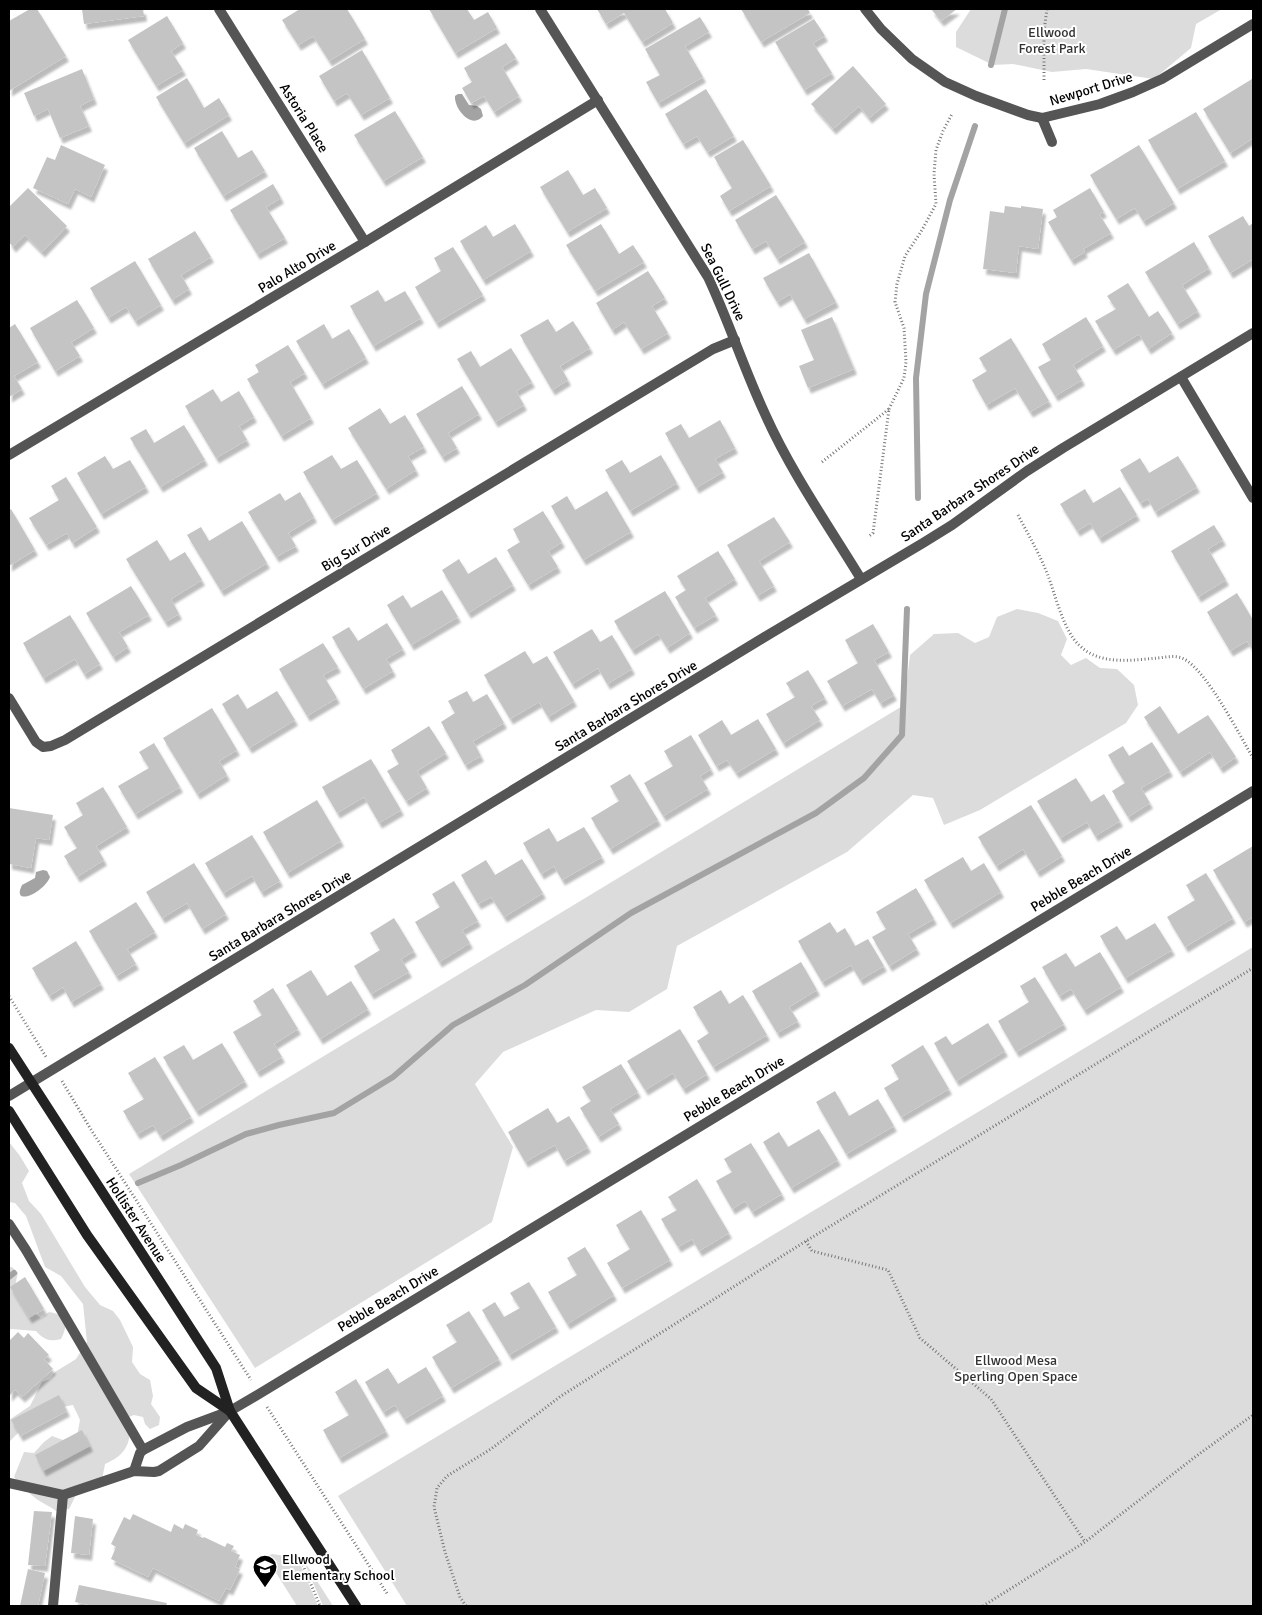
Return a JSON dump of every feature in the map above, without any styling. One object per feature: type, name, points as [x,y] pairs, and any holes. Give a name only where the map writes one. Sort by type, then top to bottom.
[{"type":"main road","name":"Hollister Avenue","points":[[9,1048],[216,1368],[230,1411],[356,1606]]},
{"type":"main road","name":"Hollister Avenue","points":[[9,1111],[87,1235],[196,1388],[230,1411]]},
{"type":"street","name":"Astoria Place","points":[[219,9],[365,242]]},
{"type":"street","name":"Sea Gull Drive","points":[[540,9],[708,277],[723,308],[764,414],[782,449],[861,579]]},
{"type":"street","name":"Newport Drive","points":[[865,9],[881,29],[912,59],[945,82],[976,96],[1042,118],[1100,104],[1133,92],[1162,79],[1253,24]]},
{"type":"street","name":"Palo Alto Drive","points":[[9,454],[365,242],[598,100]]},
{"type":"street","points":[[1042,118],[1052,142]]},
{"type":"street","name":"Santa Barbara Shores Drive","points":[[9,1096],[952,525],[1027,471],[1063,448],[1253,333]]},
{"type":"street","name":"Big Sur Drive","points":[[9,698],[36,742],[43,747],[64,740],[713,349],[735,340]]},
{"type":"street","points":[[1181,377],[1253,498]]},
{"type":"street","name":"Pebble Beach Drive","points":[[230,1411],[1253,791]]},
{"type":"street","points":[[9,1224],[143,1450]]},
{"type":"street","points":[[134,1470],[140,1453],[143,1450],[187,1427],[230,1411]]},
{"type":"street","points":[[9,1483],[62,1495],[134,1470],[159,1471],[199,1446],[230,1411]]},
{"type":"street","points":[[53,1606],[62,1495]]},
{"type":"path","points":[[1044,80],[1044,31],[1047,9]]},
{"type":"path","points":[[868,537],[873,533],[889,409],[904,378],[906,362],[904,328],[895,302],[897,284],[905,256],[936,204],[934,174],[936,150],[952,114]]},
{"type":"path","points":[[822,462],[889,409]]},
{"type":"path","points":[[1018,516],[1047,572],[1066,625],[1077,644],[1088,653],[1101,658],[1121,660],[1172,656],[1183,659],[1193,666],[1206,680],[1253,758]]},
{"type":"path","points":[[466,1606],[460,1597],[445,1552],[434,1507],[437,1488],[447,1476],[492,1449],[561,1396],[806,1241],[1253,968]]},
{"type":"path","points":[[9,996],[47,1058]]},
{"type":"path","points":[[64,1084],[249,1378]]},
{"type":"path","points":[[806,1241],[812,1251],[888,1270],[920,1338],[991,1399],[1085,1542]]},
{"type":"path","points":[[270,1411],[388,1596]]},
{"type":"path","points":[[983,1606],[1085,1542],[1195,1457],[1253,1416]]},
{"type":"path","points":[[303,1565],[320,1606]]},
{"type":"green space","name":"Ellwood Forest Park","points":[[971,9],[1222,9],[1196,24],[1191,48],[1154,79],[1086,69],[1052,72],[1013,64],[993,65],[956,47],[956,32]]},
{"type":"green space","points":[[1017,609],[1038,613],[1058,621],[1067,639],[1061,655],[1071,665],[1086,658],[1100,668],[1117,669],[1134,685],[1138,705],[1126,723],[980,810],[944,825],[933,798],[913,795],[847,852],[677,946],[667,989],[629,1012],[596,1010],[503,1052],[475,1084],[513,1147],[492,1222],[255,1368],[129,1174],[904,705],[910,655],[934,634],[958,633],[975,643],[989,637],[997,617]]},
{"type":"green space","name":"Ellwood Mesa Sperling Open Space","points":[[1253,947],[1253,1606],[407,1606],[338,1496]]},
{"type":"green space","points":[[9,1142],[29,1171],[22,1183],[29,1201],[41,1214],[85,1287],[100,1305],[113,1311],[120,1320],[133,1347],[132,1362],[140,1374],[150,1380],[153,1396],[151,1404],[160,1417],[159,1425],[150,1429],[145,1424],[143,1417],[134,1415],[129,1417],[130,1433],[127,1446],[119,1456],[105,1464],[102,1480],[76,1495],[69,1509],[56,1511],[34,1497],[14,1477],[24,1452],[34,1453],[52,1436],[63,1440],[77,1436],[80,1420],[73,1405],[51,1409],[21,1430],[9,1442],[9,1420],[30,1406],[42,1382],[50,1379],[55,1372],[76,1359],[87,1342],[83,1304],[61,1276],[45,1267],[26,1216],[15,1203],[9,1202]]},
{"type":"green space","points":[[9,1267],[12,1267],[18,1273],[16,1289],[19,1300],[23,1304],[41,1318],[49,1312],[60,1315],[63,1318],[65,1328],[61,1339],[47,1340],[36,1331],[11,1329],[9,1331]]},
{"type":"green space","points":[[272,1554],[292,1557],[301,1566],[318,1606],[297,1606],[266,1557]]},
{"type":"green space","points":[[303,1559],[333,1606],[323,1606]]},
{"type":"shaded area","points":[[462,94],[469,105],[477,106],[481,109],[483,116],[479,120],[474,121],[464,116],[455,101],[455,96]]},
{"type":"shaded area","points":[[47,871],[50,877],[41,889],[29,896],[24,897],[21,895],[22,885],[35,878],[36,872]]},
{"type":"building","points":[[30,9],[37,9],[66,56],[9,91],[9,21]]},
{"type":"building","points":[[82,9],[143,9],[144,16],[84,24]]},
{"type":"building","points":[[300,9],[347,9],[365,39],[329,61],[313,36],[298,45],[282,20]]},
{"type":"building","points":[[429,9],[467,9],[474,20],[488,12],[497,28],[455,53]]},
{"type":"building","points":[[597,9],[665,9],[673,23],[642,42],[624,13],[606,24]]},
{"type":"building","points":[[741,9],[808,9],[810,13],[761,42]]},
{"type":"building","points":[[931,9],[957,9],[941,21]]},
{"type":"building","points":[[167,16],[183,43],[171,51],[183,70],[156,86],[128,40]]},
{"type":"building","points":[[700,17],[709,32],[685,46],[703,77],[658,103],[646,82],[660,75],[645,49]]},
{"type":"building","points":[[814,19],[825,36],[813,43],[832,73],[804,90],[775,42]]},
{"type":"building","points":[[506,43],[516,58],[502,67],[519,96],[494,112],[484,96],[471,103],[462,88],[472,82],[464,68]]},
{"type":"building","points":[[362,50],[390,98],[361,115],[347,93],[334,101],[319,76]]},
{"type":"building","points":[[853,66],[886,104],[869,118],[859,106],[833,129],[811,104]]},
{"type":"building","points":[[82,69],[94,99],[80,106],[89,126],[60,138],[48,109],[34,116],[24,93]]},
{"type":"building","points":[[187,78],[204,108],[219,98],[229,115],[184,143],[156,97]]},
{"type":"building","points":[[1252,79],[1253,138],[1230,153],[1203,109]]},
{"type":"building","points":[[706,89],[734,136],[707,152],[697,136],[683,144],[665,114]]},
{"type":"building","points":[[395,111],[423,157],[383,181],[354,135]]},
{"type":"building","points":[[1196,112],[1225,161],[1177,189],[1148,140]]},
{"type":"building","points":[[222,131],[238,158],[252,150],[265,171],[223,196],[194,148]]},
{"type":"building","points":[[743,140],[771,186],[729,211],[720,196],[732,188],[714,157]]},
{"type":"building","points":[[61,145],[105,165],[91,197],[75,189],[68,204],[33,188],[47,157],[55,160]]},
{"type":"building","points":[[1139,145],[1174,203],[1143,221],[1135,208],[1116,219],[1090,175]]},
{"type":"building","points":[[568,170],[583,195],[595,188],[607,208],[567,232],[540,187]]},
{"type":"building","points":[[273,184],[281,198],[266,207],[285,238],[257,254],[230,210]]},
{"type":"building","points":[[28,188],[67,226],[42,252],[25,235],[13,247],[9,242],[9,207]]},
{"type":"building","points":[[1090,188],[1104,212],[1099,214],[1111,233],[1083,249],[1085,252],[1071,260],[1048,222],[1057,217],[1053,210]]},
{"type":"building","points":[[776,195],[805,242],[777,259],[766,241],[752,249],[735,220]]},
{"type":"building","points":[[1005,206],[1043,209],[1038,249],[1019,246],[1016,273],[983,269],[990,211],[1004,213]]},
{"type":"building","points":[[1243,216],[1249,226],[1253,223],[1253,259],[1230,273],[1208,236]]},
{"type":"building","points":[[515,224],[531,251],[483,280],[460,241],[486,225],[493,237]]},
{"type":"building","points":[[601,224],[619,254],[633,245],[644,262],[595,291],[566,245]]},
{"type":"building","points":[[195,231],[211,257],[181,275],[189,289],[172,300],[148,259]]},
{"type":"building","points":[[1194,242],[1209,268],[1182,285],[1198,311],[1177,324],[1145,272]]},
{"type":"building","points":[[453,247],[483,295],[436,323],[415,287],[441,271],[434,258]]},
{"type":"building","points":[[809,253],[836,302],[804,319],[790,294],[777,302],[763,278]]},
{"type":"building","points":[[135,261],[161,305],[135,321],[126,307],[108,318],[90,288]]},
{"type":"building","points":[[648,271],[665,298],[652,306],[668,333],[641,349],[624,322],[612,330],[596,303]]},
{"type":"building","points":[[1128,283],[1149,317],[1158,311],[1172,333],[1148,349],[1139,334],[1113,350],[1095,321],[1116,309],[1107,296]]},
{"type":"building","points":[[378,290],[385,302],[405,291],[421,318],[373,346],[350,306]]},
{"type":"building","points":[[77,300],[94,328],[71,342],[80,356],[55,371],[30,328]]},
{"type":"building","points":[[832,317],[854,369],[808,388],[799,366],[814,360],[801,330]]},
{"type":"building","points":[[1086,317],[1103,346],[1073,365],[1082,380],[1055,396],[1038,367],[1051,360],[1042,344]]},
{"type":"building","points":[[548,319],[556,332],[573,321],[590,348],[560,366],[568,380],[552,390],[520,335]]},
{"type":"building","points":[[15,324],[38,362],[14,376],[22,389],[9,397],[9,328]]},
{"type":"building","points":[[324,324],[332,339],[349,329],[366,358],[322,384],[296,341]]},
{"type":"building","points":[[1011,338],[1049,401],[1030,412],[1015,388],[986,405],[972,380],[987,371],[979,358]]},
{"type":"building","points":[[288,345],[305,373],[290,382],[311,418],[281,436],[247,379],[259,372],[255,365]]},
{"type":"building","points":[[511,348],[532,382],[516,391],[524,405],[495,422],[457,359],[471,351],[480,367]]},
{"type":"building","points":[[462,386],[479,414],[448,433],[457,448],[442,457],[416,414]]},
{"type":"building","points":[[213,389],[221,402],[239,391],[254,417],[239,426],[247,440],[216,458],[185,406]]},
{"type":"building","points":[[380,408],[390,424],[405,415],[424,447],[408,456],[416,470],[386,489],[348,428]]},
{"type":"building","points":[[720,420],[735,448],[715,459],[723,472],[696,488],[665,433],[681,424],[689,438]]},
{"type":"building","points":[[184,425],[205,460],[160,487],[130,438],[146,429],[154,443]]},
{"type":"building","points":[[332,455],[341,469],[357,460],[377,493],[332,520],[303,472]]},
{"type":"building","points":[[661,455],[677,483],[630,511],[605,470],[622,460],[630,473]]},
{"type":"building","points":[[105,456],[113,469],[130,460],[146,487],[101,514],[77,473]]},
{"type":"building","points":[[1178,456],[1197,487],[1155,512],[1148,499],[1140,503],[1120,470],[1140,458],[1149,473]]},
{"type":"building","points":[[66,477],[97,527],[72,543],[67,533],[46,545],[29,518],[59,500],[51,486]]},
{"type":"building","points":[[1120,487],[1137,515],[1099,538],[1090,523],[1077,531],[1060,504],[1085,489],[1093,503]]},
{"type":"building","points":[[607,491],[631,532],[583,560],[551,506],[567,496],[575,510]]},
{"type":"building","points":[[300,492],[314,517],[288,533],[296,546],[276,557],[248,512],[280,493],[285,501]]},
{"type":"building","points":[[11,509],[35,550],[9,566],[9,511]]},
{"type":"building","points":[[543,511],[562,542],[548,551],[558,567],[528,585],[507,550],[520,542],[513,529]]},
{"type":"building","points":[[774,517],[790,542],[759,561],[774,586],[757,596],[727,545]]},
{"type":"building","points":[[242,521],[267,563],[221,591],[187,535],[201,527],[209,541]]},
{"type":"building","points":[[1214,525],[1223,540],[1208,549],[1226,580],[1198,597],[1171,551]]},
{"type":"building","points":[[157,540],[170,561],[185,552],[202,580],[171,599],[179,614],[165,622],[126,559]]},
{"type":"building","points":[[718,551],[735,579],[705,598],[716,615],[694,628],[675,597],[686,590],[677,576]]},
{"type":"building","points":[[496,557],[513,585],[468,613],[442,570],[459,559],[468,574]]},
{"type":"building","points":[[131,586],[149,615],[119,632],[128,647],[113,657],[86,613]]},
{"type":"building","points":[[442,590],[458,617],[411,645],[387,605],[403,595],[411,608]]},
{"type":"building","points":[[665,591],[690,633],[667,648],[658,634],[632,650],[614,621]]},
{"type":"building","points":[[1237,593],[1253,620],[1253,651],[1247,641],[1230,651],[1207,612]]},
{"type":"building","points":[[70,615],[100,664],[84,674],[75,659],[43,678],[23,643]]},
{"type":"building","points":[[387,623],[403,649],[386,659],[393,671],[363,689],[332,637],[349,627],[358,641]]},
{"type":"building","points":[[873,624],[889,652],[874,660],[894,695],[880,703],[872,689],[842,706],[827,681],[858,663],[845,640]]},
{"type":"building","points":[[592,629],[600,642],[612,635],[632,669],[607,684],[598,668],[572,684],[553,652]]},
{"type":"building","points":[[323,643],[338,667],[323,675],[337,698],[307,716],[279,669]]},
{"type":"building","points":[[525,651],[533,664],[547,656],[574,701],[548,717],[539,702],[510,719],[484,675]]},
{"type":"building","points":[[808,670],[825,698],[811,706],[820,720],[783,743],[766,714],[795,697],[786,683]]},
{"type":"building","points":[[277,691],[295,720],[249,748],[222,704],[238,694],[247,709]]},
{"type":"building","points":[[467,691],[473,702],[487,694],[504,723],[473,741],[481,756],[465,765],[441,722],[455,713],[448,701]]},
{"type":"building","points":[[1160,706],[1178,734],[1208,715],[1236,757],[1220,768],[1210,752],[1180,772],[1144,717]]},
{"type":"building","points":[[212,708],[237,750],[219,761],[227,775],[197,794],[163,738]]},
{"type":"building","points":[[758,719],[776,749],[736,773],[727,760],[716,766],[698,735],[722,720],[731,735]]},
{"type":"building","points":[[429,726],[446,753],[417,771],[427,788],[406,801],[387,771],[399,764],[391,750]]},
{"type":"building","points":[[691,735],[711,769],[700,776],[708,789],[663,816],[644,783],[673,766],[664,751]]},
{"type":"building","points":[[1152,742],[1170,771],[1141,788],[1150,803],[1128,817],[1112,791],[1125,783],[1108,755],[1123,746],[1129,756]]},
{"type":"building","points":[[154,743],[180,787],[135,814],[118,786],[149,768],[139,752]]},
{"type":"building","points":[[371,759],[401,810],[379,823],[364,797],[337,813],[322,787]]},
{"type":"building","points":[[630,774],[658,820],[610,849],[591,818],[619,801],[610,786]]},
{"type":"building","points":[[1076,778],[1091,802],[1104,794],[1120,821],[1095,836],[1087,822],[1060,838],[1037,801]]},
{"type":"building","points":[[103,787],[127,827],[96,846],[104,860],[77,877],[64,856],[77,848],[64,827],[83,815],[76,803]]},
{"type":"building","points":[[317,800],[341,841],[287,873],[263,832]]},
{"type":"building","points":[[1031,805],[1062,856],[1037,872],[1023,849],[996,866],[978,837]]},
{"type":"building","points":[[9,808],[53,815],[49,840],[36,838],[31,868],[9,864]]},
{"type":"building","points":[[584,827],[602,857],[562,880],[554,866],[541,874],[523,843],[549,828],[557,842]]},
{"type":"building","points":[[252,835],[280,881],[261,892],[252,876],[223,893],[205,863]]},
{"type":"building","points":[[1253,846],[1253,917],[1244,922],[1213,870]]},
{"type":"building","points":[[963,857],[971,871],[984,863],[1001,892],[950,923],[924,880]]},
{"type":"building","points":[[522,859],[543,893],[504,917],[491,897],[478,904],[461,875],[486,860],[495,875]]},
{"type":"building","points":[[194,863],[226,914],[202,929],[187,903],[162,918],[146,892]]},
{"type":"building","points":[[1206,873],[1233,918],[1185,947],[1167,917],[1195,900],[1186,885]]},
{"type":"building","points":[[454,881],[478,921],[462,930],[470,943],[439,962],[415,922],[440,907],[432,894]]},
{"type":"building","points":[[916,888],[934,919],[908,934],[917,949],[889,966],[872,937],[886,929],[876,912]]},
{"type":"building","points":[[136,902],[155,932],[127,949],[136,964],[116,976],[89,931]]},
{"type":"building","points":[[394,918],[414,951],[401,959],[409,972],[371,994],[354,966],[380,950],[370,933]]},
{"type":"building","points":[[830,922],[837,933],[845,928],[855,946],[868,939],[884,966],[860,980],[851,965],[822,982],[798,941]]},
{"type":"building","points":[[1155,923],[1172,950],[1125,978],[1100,936],[1117,926],[1126,940]]},
{"type":"building","points":[[76,941],[101,984],[71,1002],[63,987],[49,996],[32,968]]},
{"type":"building","points":[[1100,952],[1121,987],[1084,1010],[1071,989],[1059,996],[1042,967],[1066,953],[1075,967]]},
{"type":"building","points":[[801,962],[817,990],[789,1007],[798,1021],[777,1033],[752,991]]},
{"type":"building","points":[[311,970],[327,996],[351,981],[368,1009],[320,1039],[286,985]]},
{"type":"building","points":[[1035,977],[1064,1024],[1016,1052],[998,1021],[1029,1002],[1020,986]]},
{"type":"building","points":[[273,988],[298,1029],[274,1044],[282,1057],[257,1072],[233,1032],[262,1015],[253,1001]]},
{"type":"building","points":[[721,990],[729,1004],[743,995],[767,1035],[713,1067],[697,1041],[709,1033],[693,1007]]},
{"type":"building","points":[[988,1023],[1005,1051],[956,1081],[934,1043],[946,1036],[952,1045]]},
{"type":"building","points":[[680,1029],[707,1074],[683,1089],[673,1073],[645,1090],[627,1061]]},
{"type":"building","points":[[222,1043],[245,1081],[196,1111],[163,1057],[184,1045],[193,1060]]},
{"type":"building","points":[[923,1045],[949,1089],[901,1117],[884,1088],[899,1079],[891,1065]]},
{"type":"building","points":[[155,1057],[191,1117],[160,1136],[153,1125],[137,1134],[123,1111],[144,1099],[128,1073]]},
{"type":"building","points":[[621,1064],[638,1092],[610,1109],[619,1124],[598,1137],[580,1108],[591,1101],[582,1087]]},
{"type":"building","points":[[835,1091],[849,1116],[878,1099],[894,1126],[846,1154],[816,1102]]},
{"type":"building","points":[[548,1108],[557,1123],[569,1116],[588,1147],[564,1161],[555,1145],[525,1162],[508,1132]]},
{"type":"building","points":[[819,1129],[838,1160],[791,1188],[763,1142],[779,1132],[788,1147]]},
{"type":"building","points":[[751,1143],[782,1194],[752,1212],[745,1201],[732,1209],[716,1181],[732,1172],[724,1159]]},
{"type":"building","points":[[697,1179],[729,1233],[699,1251],[692,1239],[678,1247],[661,1219],[677,1210],[668,1197]]},
{"type":"building","points":[[641,1210],[670,1260],[622,1288],[607,1263],[630,1249],[616,1225]]},
{"type":"building","points":[[585,1247],[614,1295],[567,1324],[548,1292],[577,1275],[567,1258]]},
{"type":"building","points":[[25,1277],[44,1309],[29,1318],[10,1287]]},
{"type":"building","points":[[529,1282],[556,1327],[509,1355],[482,1310],[495,1302],[504,1317],[520,1308],[510,1293]]},
{"type":"building","points":[[469,1311],[499,1359],[451,1388],[432,1357],[457,1342],[446,1325]]},
{"type":"building","points":[[18,1332],[24,1338],[28,1333],[49,1355],[44,1359],[53,1369],[22,1397],[15,1390],[9,1396],[9,1341]]},
{"type":"building","points":[[426,1367],[443,1396],[404,1419],[395,1405],[383,1412],[365,1382],[388,1368],[398,1384]]},
{"type":"building","points":[[356,1379],[386,1431],[339,1458],[323,1430],[349,1415],[335,1392]]},
{"type":"building","points":[[59,1395],[67,1411],[20,1436],[11,1420]]},
{"type":"building","points":[[82,1430],[90,1446],[43,1471],[35,1455]]},
{"type":"building","points":[[34,1511],[52,1512],[45,1566],[28,1565]]},
{"type":"building","points":[[133,1514],[171,1532],[174,1524],[183,1529],[185,1524],[198,1530],[196,1535],[225,1547],[227,1543],[234,1546],[231,1551],[240,1555],[235,1567],[240,1569],[230,1590],[226,1588],[219,1601],[153,1568],[148,1577],[111,1559],[116,1547],[111,1544],[124,1517],[130,1520]]},
{"type":"building","points":[[75,1516],[93,1519],[89,1555],[71,1553]]},
{"type":"building","points":[[28,1569],[45,1573],[38,1606],[20,1606]]},
{"type":"building","points":[[79,1585],[167,1603],[166,1606],[94,1606],[75,1602]]},
{"type":"waterway","points":[[991,65],[1005,9]]},
{"type":"waterway","points":[[918,498],[916,378],[926,294],[950,200],[975,126]]},
{"type":"waterway","points":[[138,1183],[246,1134],[334,1113],[393,1077],[453,1025],[525,985],[631,913],[816,813],[864,778],[902,735],[907,609]]},
{"type":"waterway","points":[[9,1277],[14,1273]]},
{"type":"place","name":"Ellwood Elementary School","points":[[265,1588]]}]
